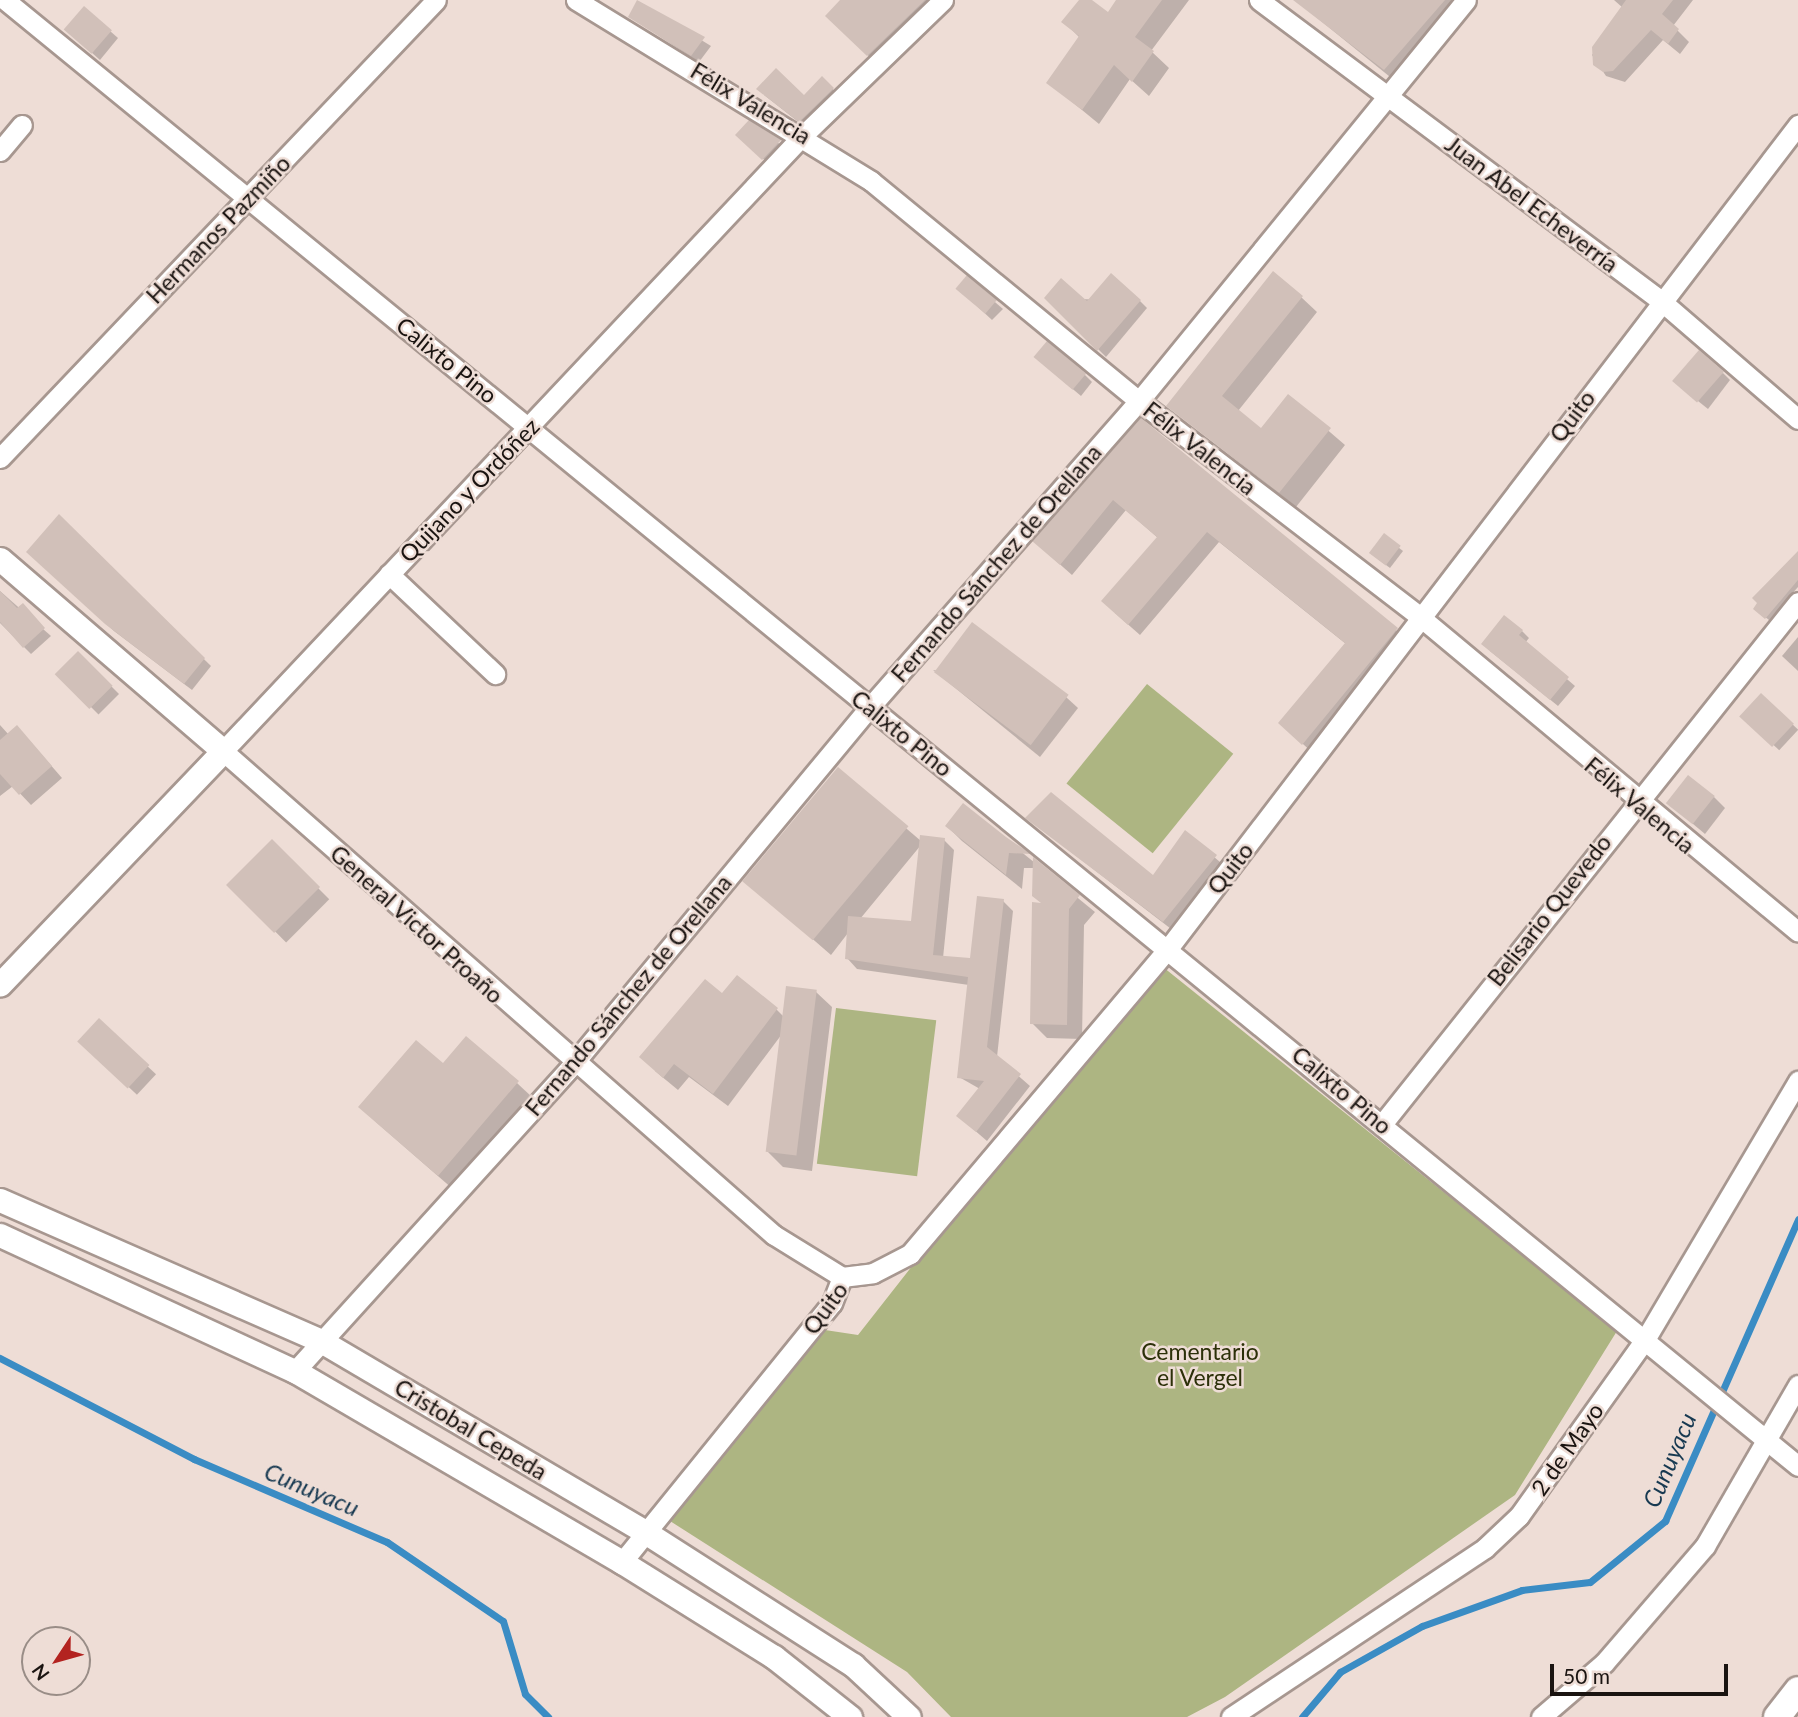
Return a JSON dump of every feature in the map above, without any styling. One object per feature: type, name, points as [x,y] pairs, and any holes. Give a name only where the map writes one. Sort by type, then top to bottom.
[{"type":"main road","points":[[1777,1717],[1798,1690]]},
{"type":"street","name":"Calixto Pino","points":[[5,0],[246,200],[530,426],[869,708],[1170,947],[1383,1124],[1741,1413],[1798,1466]]},
{"type":"street","name":"Hermanos Pazmiño","points":[[0,458],[436,0]]},
{"type":"street","name":"Félix Valencia","points":[[576,0],[804,134],[871,181],[1139,401],[1419,616],[1634,802],[1798,932]]},
{"type":"street","name":"Quijano y Ordóñez","points":[[0,984],[804,134],[943,0]]},
{"type":"street","name":"Juan Abel Echeverría","points":[[1259,0],[1660,300],[1798,419]]},
{"type":"street","name":"Fernando Sánchez de Orellana","points":[[295,1371],[574,1063],[869,708],[1139,401],[1466,0]]},
{"type":"street","points":[[0,151],[22,125]]},
{"type":"street","name":"Quito","points":[[622,1563],[832,1303],[842,1277],[873,1273],[910,1254],[1170,947],[1660,300],[1798,125]]},
{"type":"street","name":"General Victor Proaño","points":[[0,559],[774,1235],[842,1277]]},
{"type":"street","points":[[389,574],[495,674]]},
{"type":"street","name":"Belisario Quevedo","points":[[1383,1124],[1634,802],[1798,601]]},
{"type":"street","name":"2 de Mayo","points":[[1231,1717],[1485,1548],[1519,1517],[1646,1338],[1798,1081]]},
{"type":"street","name":"Cristobal Cepeda","points":[[0,1199],[321,1341],[645,1532],[853,1665],[908,1717]]},
{"type":"street","name":"Cristobal Cepeda","points":[[0,1235],[295,1371],[622,1563],[774,1657],[850,1717]]},
{"type":"street","points":[[1541,1717],[1604,1663],[1698,1555],[1798,1385]]},
{"type":"green space","points":[[1147,684],[1233,754],[1153,853],[1066,783]]},
{"type":"green space","name":"Cementario el Vergel","points":[[1153,959],[1617,1331],[1515,1495],[1225,1697],[1187,1717],[951,1717],[907,1672],[670,1521],[825,1330],[858,1335]]},
{"type":"green space","points":[[836,1008],[936,1020],[917,1176],[817,1164]]},
{"type":"building","points":[[637,0],[705,37],[691,56],[628,17]]},
{"type":"building","points":[[840,0],[925,0],[867,56],[825,16]]},
{"type":"building","points":[[1079,0],[1092,0],[1108,12],[1116,0],[1162,0],[1135,37],[1154,51],[1132,82],[1114,65],[1082,110],[1046,83],[1079,36],[1061,22]]},
{"type":"building","points":[[1293,0],[1445,0],[1384,70]]},
{"type":"building","points":[[1626,0],[1673,0],[1662,14],[1679,29],[1668,44],[1651,30],[1613,71],[1603,72],[1593,65],[1592,47]]},
{"type":"building","points":[[84,6],[112,30],[92,54],[64,29]]},
{"type":"building","points":[[776,68],[804,95],[822,76],[834,88],[799,122],[756,89]]},
{"type":"building","points":[[749,120],[781,140],[762,160],[735,135]]},
{"type":"building","points":[[1273,271],[1303,296],[1222,396],[1261,428],[1288,394],[1331,428],[1279,493],[1166,406]]},
{"type":"building","points":[[1111,273],[1141,300],[1097,351],[1044,298],[1061,278],[1087,301]]},
{"type":"building","points":[[967,275],[997,300],[985,314],[955,289]]},
{"type":"building","points":[[1047,341],[1086,374],[1073,390],[1034,357]]},
{"type":"building","points":[[1699,350],[1724,372],[1697,403],[1672,381]]},
{"type":"building","points":[[1141,418],[1398,628],[1302,745],[1278,723],[1345,643],[1207,532],[1128,625],[1101,601],[1157,537],[1113,500],[1060,565],[1032,541]]},
{"type":"building","points":[[59,514],[205,658],[184,684],[105,624],[26,552]]},
{"type":"building","points":[[1384,533],[1401,546],[1386,566],[1369,553]]},
{"type":"building","points":[[1798,551],[1798,580],[1765,619],[1753,609],[1757,603],[1752,598]]},
{"type":"building","points":[[0,591],[17,608],[23,603],[45,628],[23,648],[0,622]]},
{"type":"building","points":[[1504,615],[1523,630],[1519,635],[1569,677],[1550,700],[1481,644]]},
{"type":"building","points":[[972,622],[1069,695],[1031,745],[934,672]]},
{"type":"building","points":[[78,651],[113,686],[89,709],[55,674]]},
{"type":"building","points":[[1761,693],[1794,724],[1772,747],[1739,716]]},
{"type":"building","points":[[17,725],[52,766],[19,795],[0,774],[0,740]]},
{"type":"building","points":[[838,767],[908,826],[813,940],[742,881]]},
{"type":"building","points":[[1688,775],[1715,796],[1693,824],[1666,803]]},
{"type":"building","points":[[1051,792],[1153,875],[1185,830],[1217,855],[1163,922],[1025,818]]},
{"type":"building","points":[[963,803],[1031,854],[1009,853],[1006,875],[945,826]]},
{"type":"building","points":[[920,835],[945,838],[933,955],[970,958],[977,896],[1004,899],[987,1047],[1021,1074],[976,1132],[956,1116],[984,1081],[957,1078],[968,977],[845,959],[848,916],[911,921]]},
{"type":"building","points":[[272,839],[320,887],[274,933],[226,885]]},
{"type":"building","points":[[1033,857],[1080,895],[1069,909],[1067,1025],[1030,1024],[1032,902],[1041,903],[1032,896]]},
{"type":"building","points":[[737,975],[778,1008],[713,1094],[674,1064],[663,1078],[639,1057],[705,979],[722,993]]},
{"type":"building","points":[[786,986],[817,990],[796,1156],[766,1152]]},
{"type":"building","points":[[99,1018],[149,1065],[128,1088],[77,1041]]},
{"type":"building","points":[[466,1036],[519,1081],[438,1176],[358,1107],[416,1040],[443,1063]]},
{"type":"waterway","name":"Cunuyacu","points":[[1302,1717],[1340,1672],[1422,1626],[1522,1590],[1590,1582],[1665,1521],[1798,1219]]},
{"type":"waterway","name":"Cunuyacu","points":[[0,1358],[194,1459],[387,1542],[503,1621],[525,1694],[548,1717]]}]
